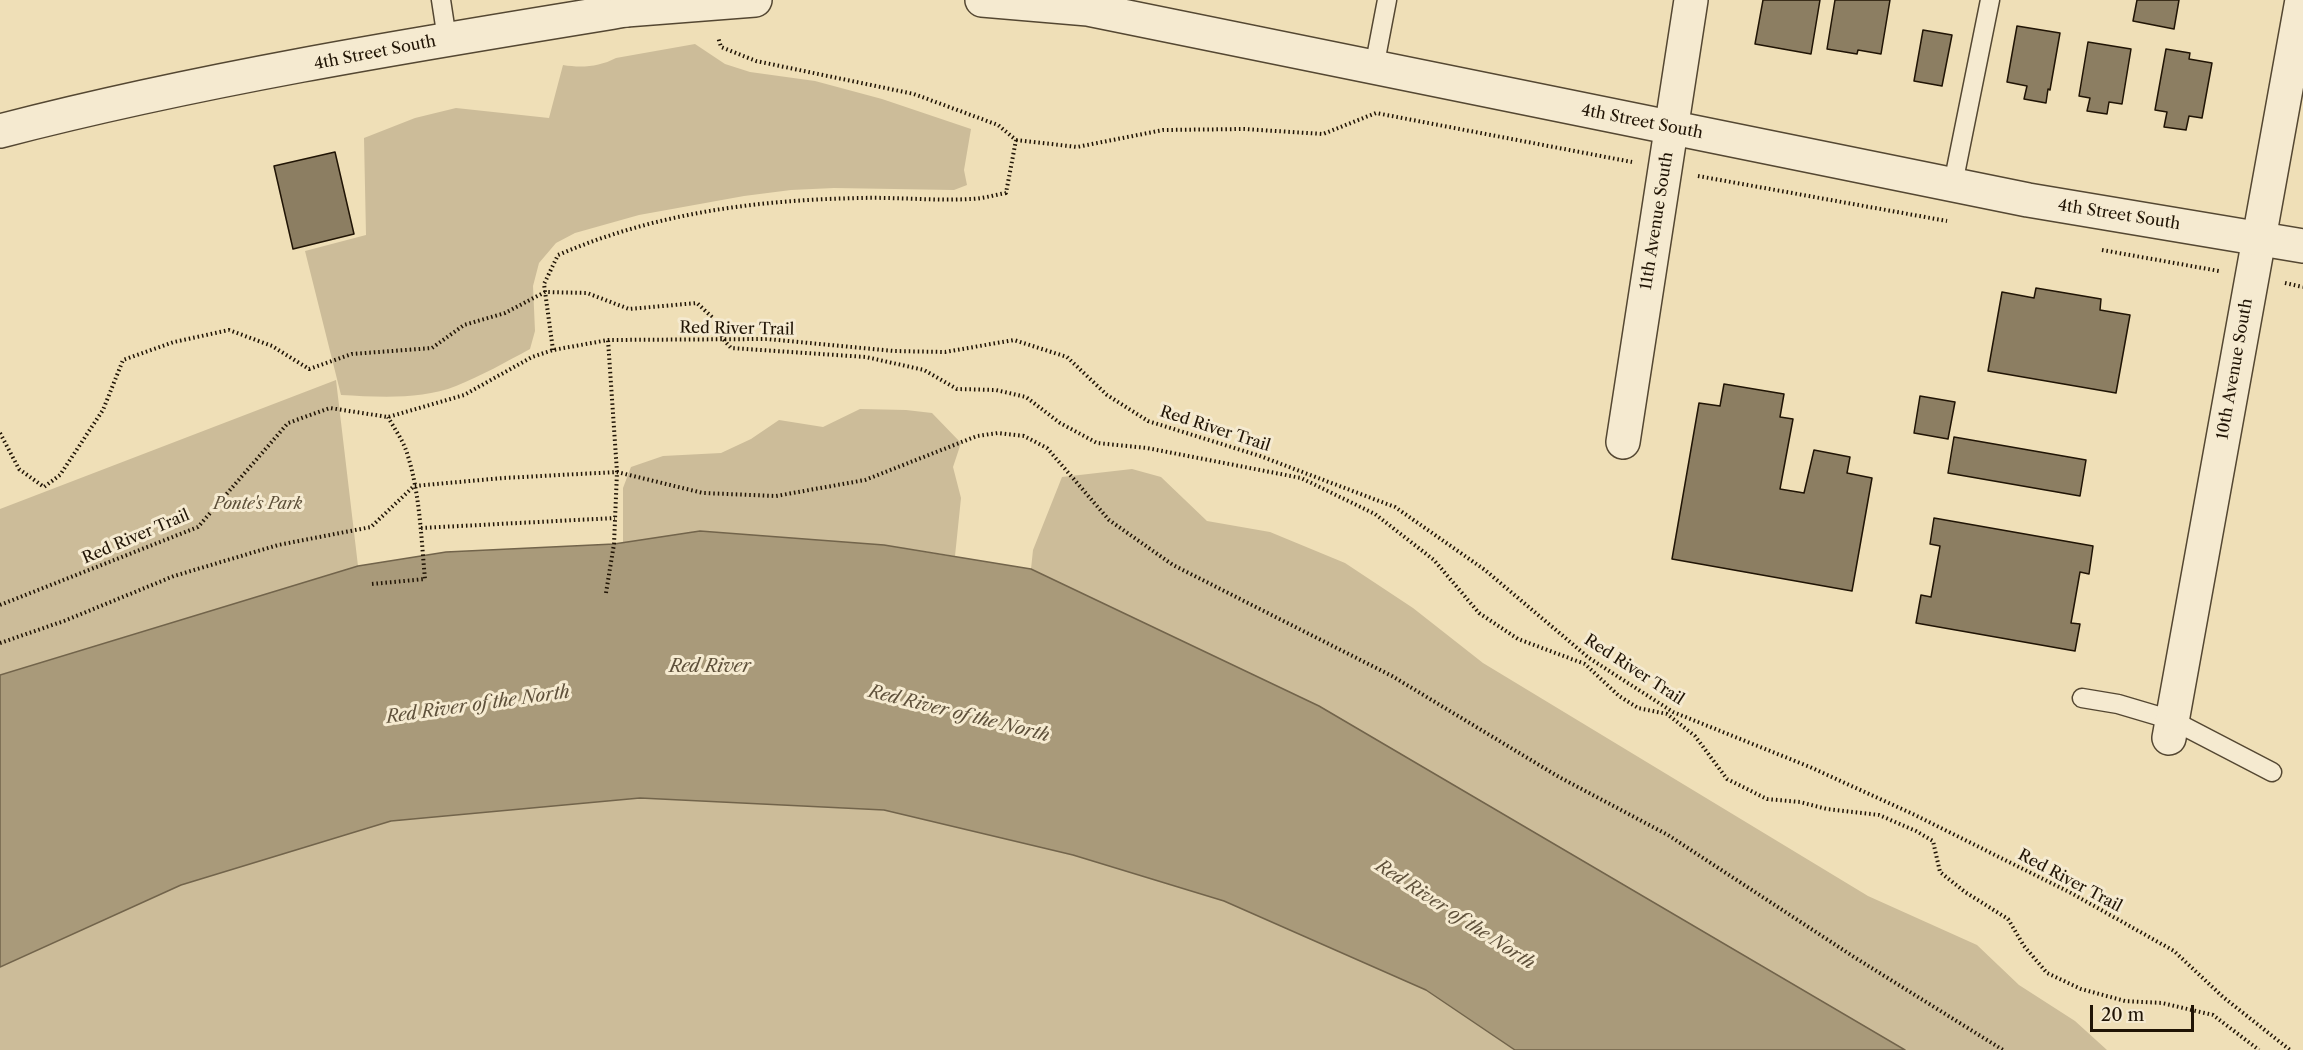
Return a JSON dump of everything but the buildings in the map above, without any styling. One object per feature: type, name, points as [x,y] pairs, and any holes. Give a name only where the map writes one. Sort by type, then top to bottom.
[{"type":"street","name":"4th Street South","points":[[0,131],[104,104],[626,5],[755,0]]},
{"type":"street","name":"4th Street South","points":[[982,0],[1089,4],[1374,68],[2028,200],[2303,246]]},
{"type":"street","name":"11th Avenue South","points":[[1623,442],[1691,0]]},
{"type":"street","name":"10th Avenue South","points":[[2170,729],[2302,0]]},
{"type":"lane","points":[[441,0],[447,39]]},
{"type":"lane","points":[[1374,68],[1387,0]]},
{"type":"lane","points":[[1953,184],[1990,0]]},
{"type":"lane","points":[[2082,698],[2118,704],[2170,729],[2272,772]]},
{"type":"path","points":[[717,3],[717,34],[721,47],[756,61],[914,94],[998,124],[1016,140],[1077,147],[1163,130],[1244,129],[1323,134],[1376,114],[1637,163]]},
{"type":"path","points":[[553,350],[544,284],[558,255],[600,237],[673,217],[773,202],[862,198],[971,199],[1006,193],[1016,140]]},
{"type":"path","points":[[2274,281],[2303,286]]},
{"type":"path","points":[[0,433],[19,469],[44,487],[60,475],[103,410],[123,360],[174,342],[229,330],[272,346],[309,369],[352,354],[432,348],[464,325],[505,313],[545,292],[587,293],[628,309],[697,303],[714,319],[723,339],[731,348],[866,357],[924,370],[957,389],[996,390],[1026,397],[1060,423],[1097,443],[1147,448],[1301,478],[1375,514],[1434,560],[1479,613],[1518,639],[1585,664],[1619,696],[1638,708],[1667,714],[1695,736],[1727,779],[1767,799],[1879,815],[1933,841],[1940,872],[1965,892],[2008,919],[2024,946],[2047,973],[2081,989],[2125,1001],[2162,1003],[2212,1015],[2259,1050]]},
{"type":"path","name":"Red River Trail","points":[[0,605],[198,527],[288,423],[330,408],[388,417],[464,395],[532,357],[553,350],[608,340],[767,339],[894,351],[945,352],[1014,340],[1067,357],[1107,395],[1148,421],[1260,456],[1395,507],[1485,570],[1589,658],[1673,712],[1821,772],[1915,815],[2071,893],[2174,951],[2223,997],[2290,1050]]},
{"type":"path","points":[[606,593],[614,544],[617,472],[608,340]]},
{"type":"path","points":[[372,584],[425,579],[421,528],[414,486],[405,450],[388,417]]},
{"type":"path","points":[[0,643],[64,621],[174,576],[278,545],[371,527],[414,486],[503,478],[617,472],[703,493],[776,496],[865,480],[977,436],[998,433],[1024,436],[1047,448],[1109,520],[1173,565],[1392,675],[1559,777],[1668,835],[1854,957],[2003,1050]]},
{"type":"path","points":[[421,528],[615,518]]},
{"type":"green space","points":[[695,44],[725,64],[750,72],[815,81],[882,99],[971,129],[964,170],[967,185],[954,190],[834,188],[791,190],[639,215],[575,233],[556,243],[539,263],[533,286],[535,331],[530,349],[475,378],[428,394],[414,396],[341,395],[305,251],[366,235],[364,138],[415,118],[456,108],[549,118],[563,65],[597,65],[616,58]]},
{"type":"green space","name":"Ponte's Park","points":[[336,380],[358,566],[0,675],[0,509]]},
{"type":"green space","points":[[860,409],[932,413],[961,443],[953,467],[961,498],[955,556],[884,545],[700,531],[623,543],[623,488],[631,467],[663,456],[721,453],[751,439],[779,420],[823,427]]},
{"type":"green space","points":[[1132,469],[1161,477],[1207,521],[1270,532],[1345,563],[1413,608],[1483,663],[1868,896],[1977,945],[2019,985],[2075,1021],[2107,1050],[1905,1050],[1319,706],[1031,569],[1033,550],[1062,477]]},
{"type":"green space","points":[[640,798],[884,810],[1073,855],[1224,901],[1426,990],[1515,1050],[0,1050],[0,967],[181,885],[391,821]]},
{"type":"water","name":"Red River","points":[[700,531],[884,545],[1031,569],[1319,706],[1905,1050],[1515,1050],[1426,990],[1224,901],[1073,855],[884,810],[640,798],[391,821],[181,885],[0,967],[0,675],[358,566],[446,552],[614,544]]},
{"type":"water label","name":"Red River of the North","points":[[478,705]]},
{"type":"water label","name":"Red River of the North","points":[[959,714]]},
{"type":"water label","name":"Red River of the North","points":[[1455,915]]}]
